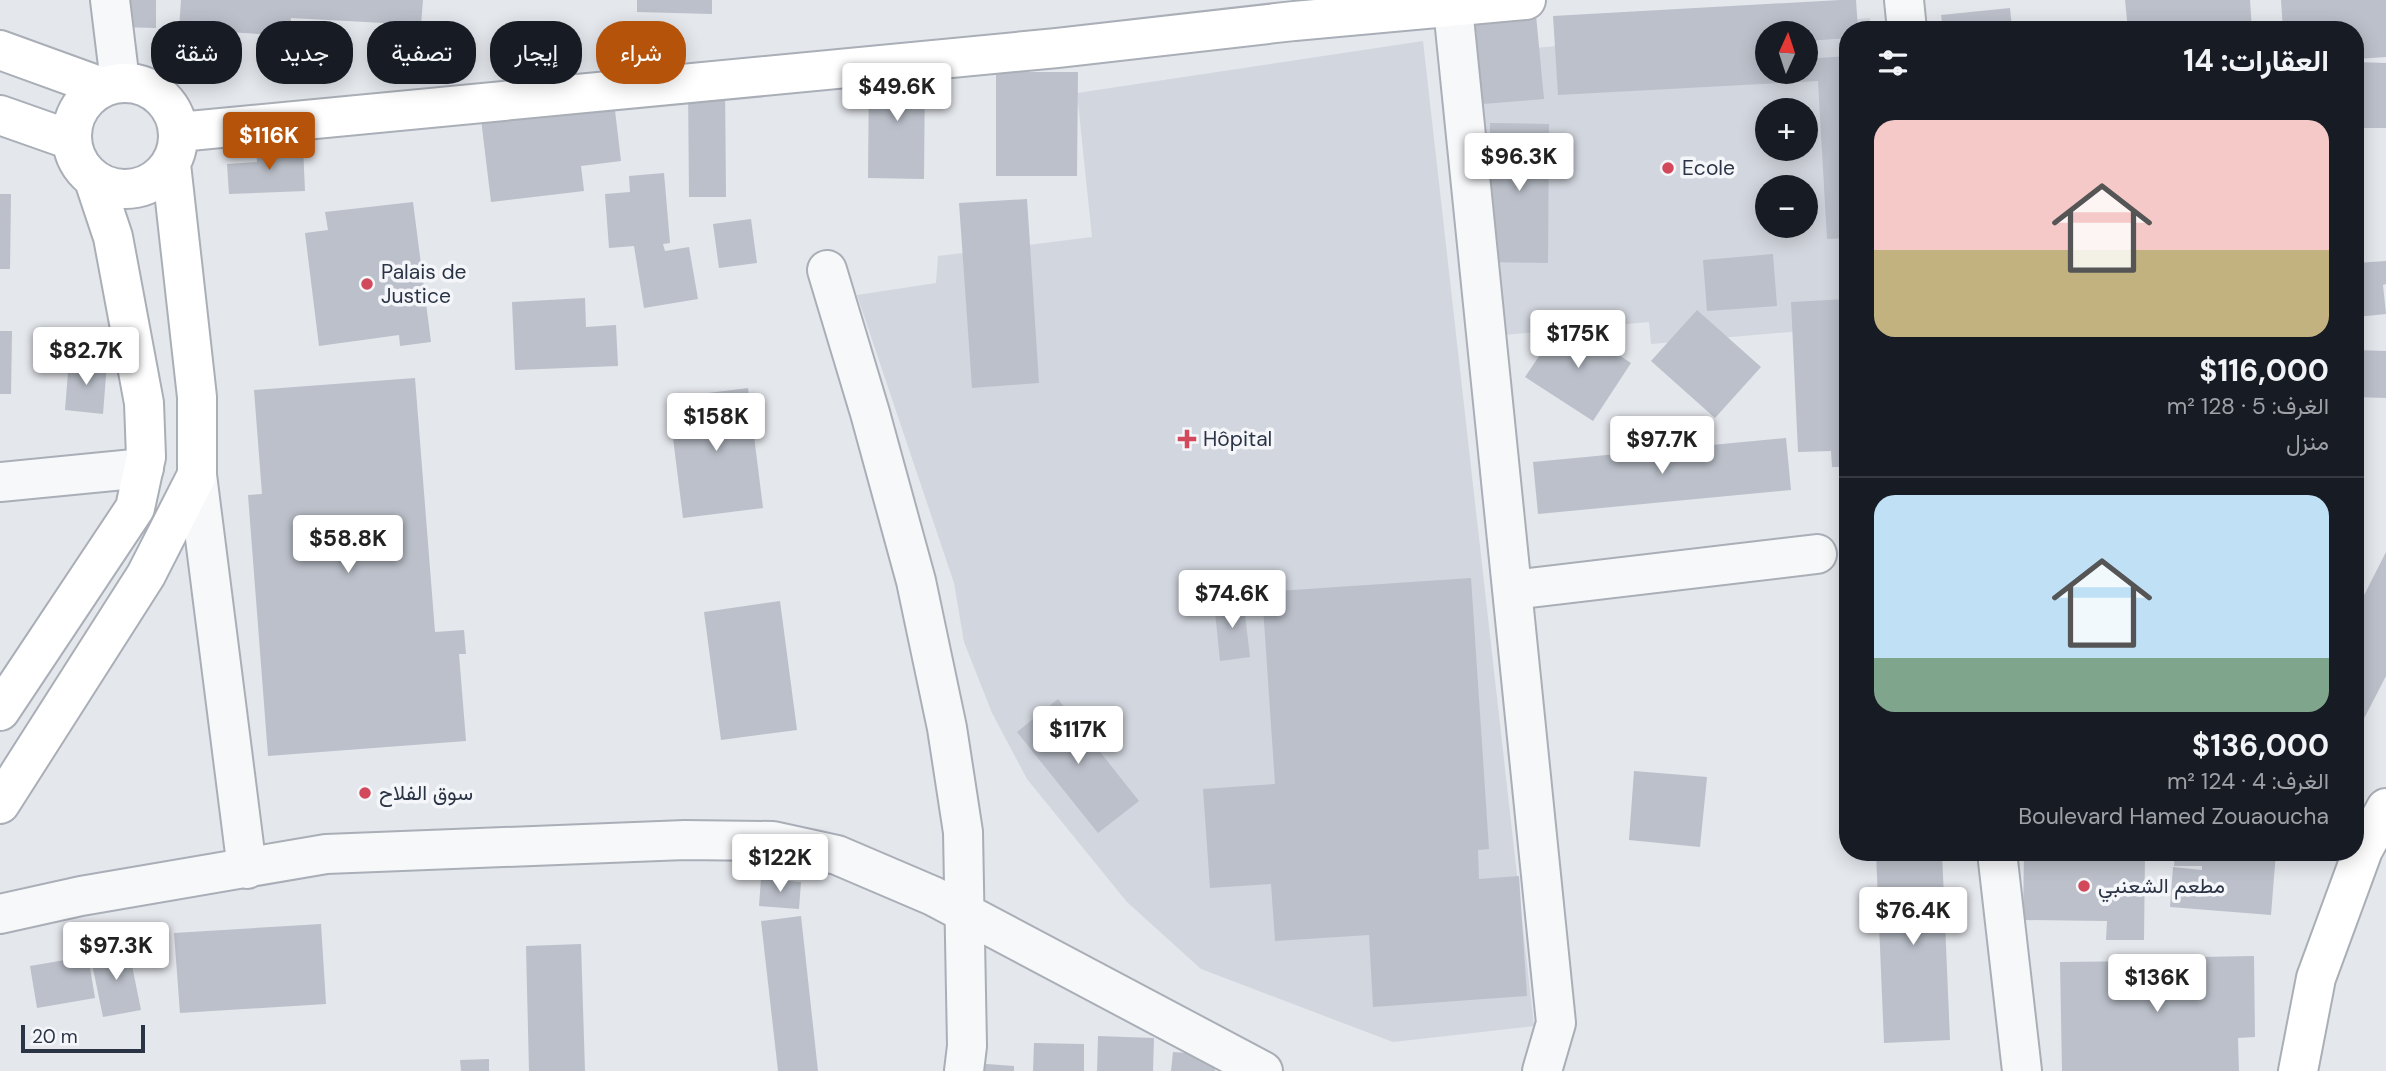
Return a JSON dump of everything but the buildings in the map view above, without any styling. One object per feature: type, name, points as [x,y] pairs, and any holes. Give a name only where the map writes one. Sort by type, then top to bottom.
[{"type":"main road","points":[[175,148],[1057,48],[1294,11],[1453,8],[1526,0]]},
{"type":"main road","points":[[0,50],[111,84],[148,88],[163,98],[174,114],[197,397],[197,475],[146,575],[0,804]]},
{"type":"main road","points":[[111,84],[87,97],[76,113],[71,140],[81,167],[94,180],[111,188],[123,190],[141,187],[158,178],[175,148]]},
{"type":"main road","points":[[0,115],[71,140]]},
{"type":"main road","points":[[0,711],[135,508],[146,457],[144,403],[113,237],[94,180]]},
{"type":"main road","points":[[2364,846],[2371,822]]},
{"type":"main road","points":[[2298,1071],[2316,978],[2359,861]]},
{"type":"street","points":[[110,0],[111,84]]},
{"type":"street","points":[[1904,0],[1906,21]]},
{"type":"street","points":[[1453,8],[1556,1023],[1542,1071]]},
{"type":"street","points":[[827,270],[870,412],[916,581],[947,729],[963,832],[967,1046],[964,1071]]},
{"type":"street","points":[[0,482],[144,468]]},
{"type":"street","points":[[197,475],[247,869]]},
{"type":"street","points":[[1512,590],[1817,554]]},
{"type":"street","points":[[0,914],[81,896],[326,854],[685,840],[773,841],[836,855],[933,896],[1263,1071]]},
{"type":"street","points":[[1998,861],[2022,1071]]},
{"type":"shaded area","name":"Ecole","points":[[1870,18],[1870,21],[1839,21],[1839,328],[1651,344],[1649,322],[1504,335],[1478,53],[1755,28],[1755,84],[1818,84],[1818,23]]},
{"type":"shaded area","name":"Hôpital","points":[[1423,41],[1534,1026],[1393,1042],[1201,969],[1127,902],[1027,779],[992,713],[964,642],[954,583],[857,295],[936,283],[938,256],[1092,237],[1077,93]]},
{"type":"place","name":"Ecole","points":[[1668,168]]},
{"type":"place","name":"Palais de Justice","points":[[367,284]]},
{"type":"place","name":"Hôpital","points":[[1187,439]]},
{"type":"place","name":"سوق الفلاح","points":[[365,793]]},
{"type":"place","name":"مطعم الشعنبي","points":[[2084,886]]}]
